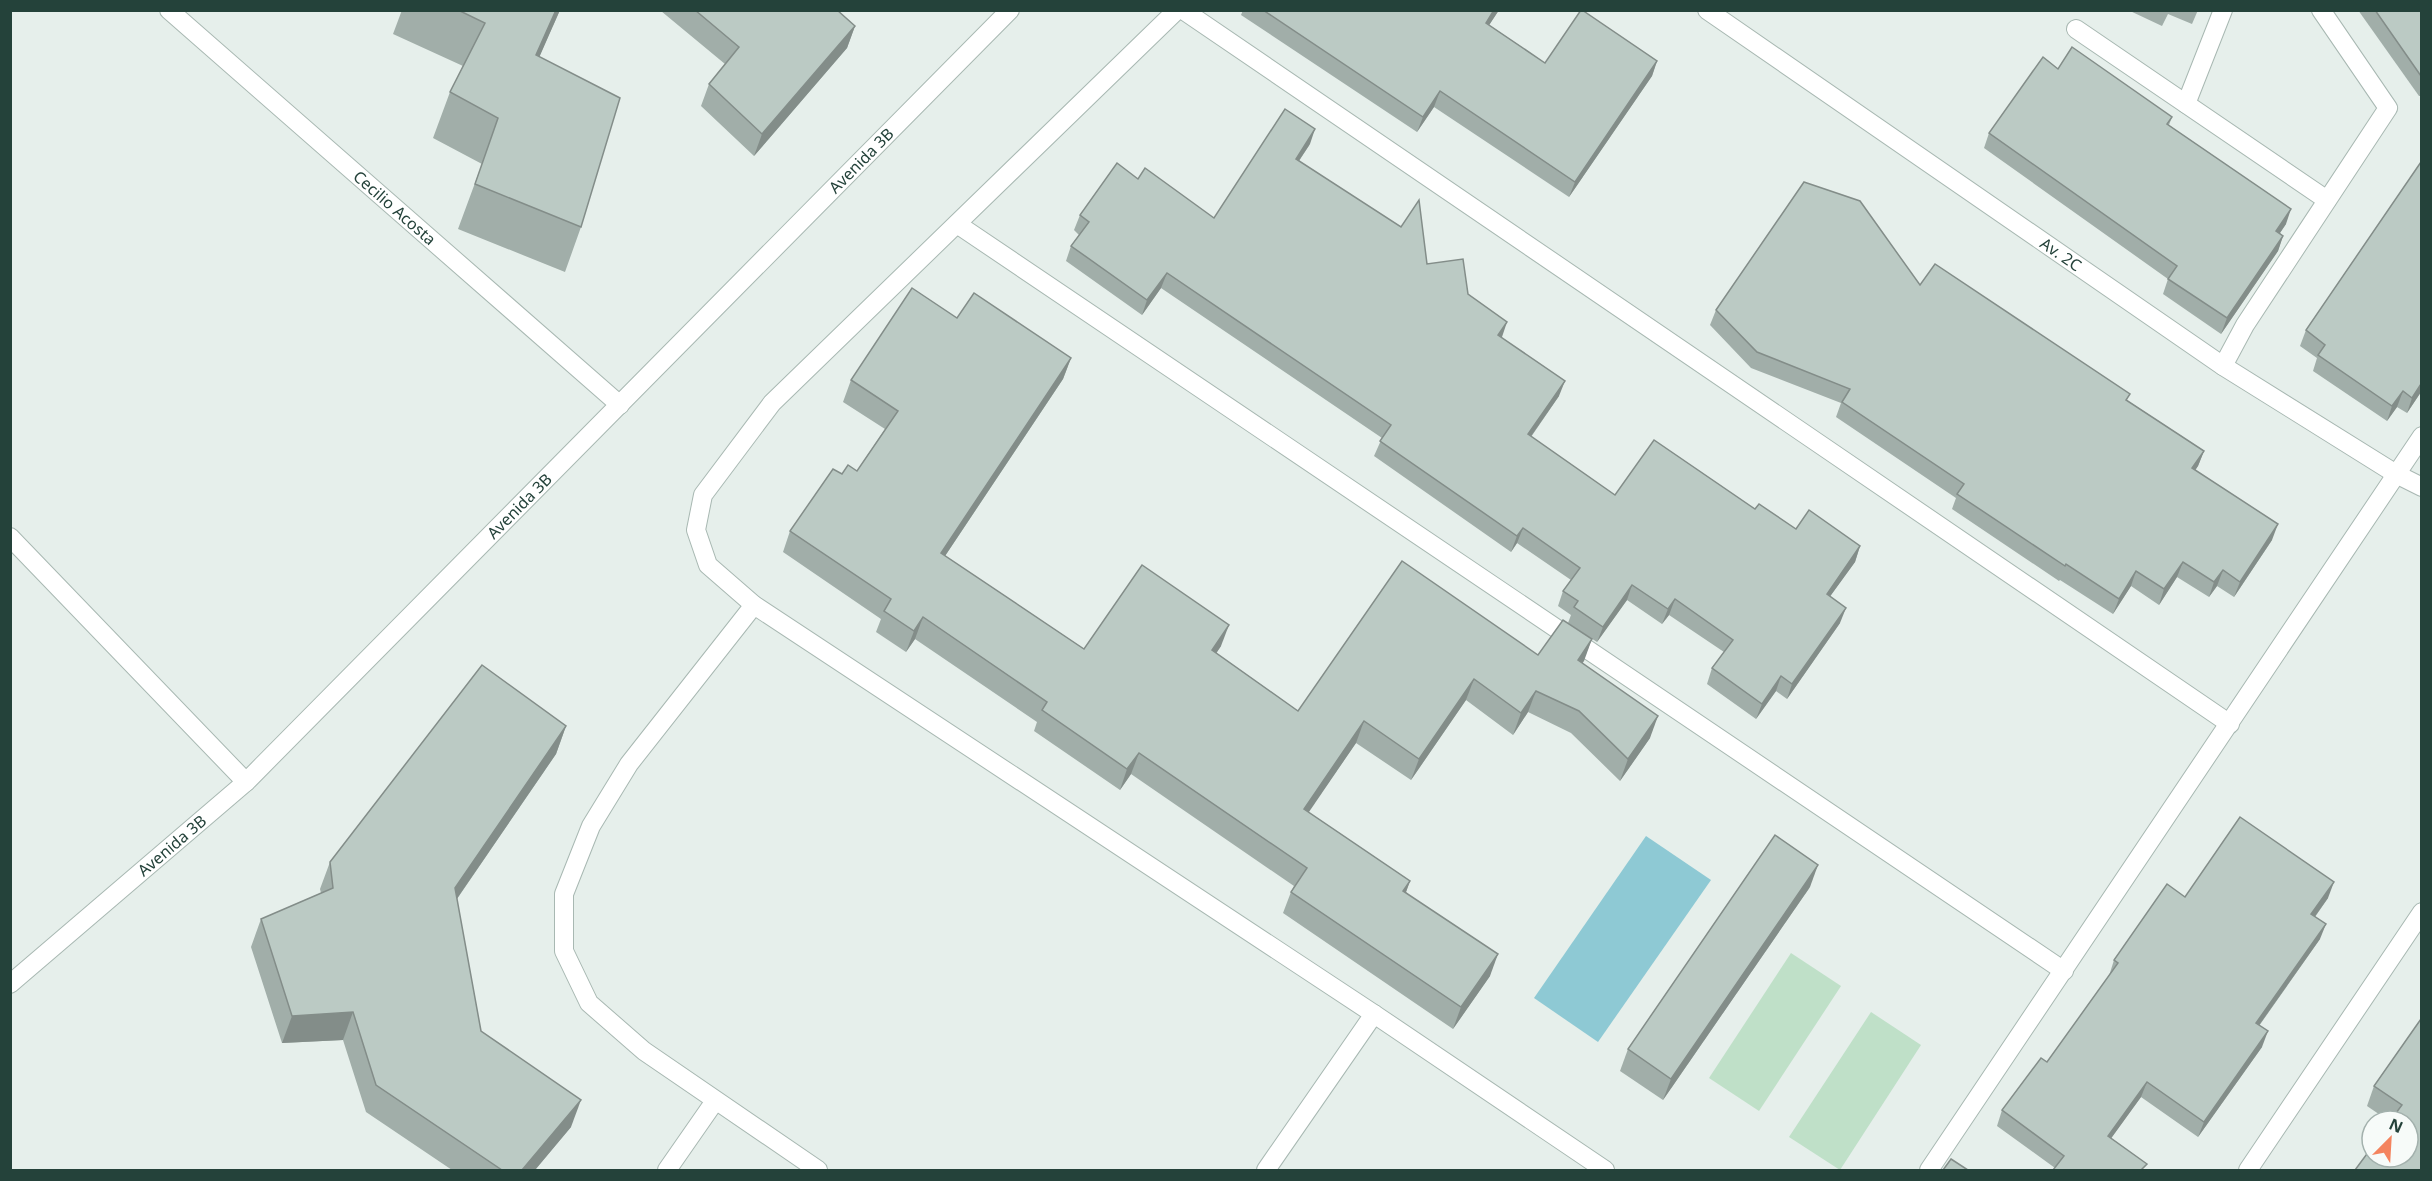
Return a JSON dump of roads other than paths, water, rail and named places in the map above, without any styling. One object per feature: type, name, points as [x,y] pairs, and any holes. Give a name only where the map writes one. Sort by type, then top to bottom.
[{"type":"street","name":"Cecilio Acosta","points":[[169,10],[620,405]]},
{"type":"street","name":"Avenida 3B","points":[[10,984],[246,782],[1010,10]]},
{"type":"street","points":[[1177,10],[772,403],[703,495],[696,530],[708,565],[754,605],[1374,1014],[1605,1170]]},
{"type":"street","points":[[1183,10],[2230,724]]},
{"type":"street","name":"Av. 2C","points":[[1707,10],[2223,366],[2396,474],[2421,487]]},
{"type":"street","points":[[2186,104],[2223,10]]},
{"type":"street","points":[[2223,366],[2246,325],[2388,108],[2321,10]]},
{"type":"street","points":[[2076,29],[2327,200]]},
{"type":"street","points":[[957,224],[2064,971]]},
{"type":"street","points":[[1929,1170],[2421,436]]},
{"type":"street","points":[[10,537],[246,782]]},
{"type":"street","points":[[754,605],[629,764],[591,826],[564,894],[564,951],[589,1003],[644,1051],[818,1170]]},
{"type":"street","points":[[2248,1170],[2421,912]]},
{"type":"street","points":[[1266,1170],[1374,1014]]},
{"type":"street","points":[[667,1170],[715,1101]]},
{"type":"water","points":[[1646,836],[1711,880],[1598,1042],[1534,998]]}]
